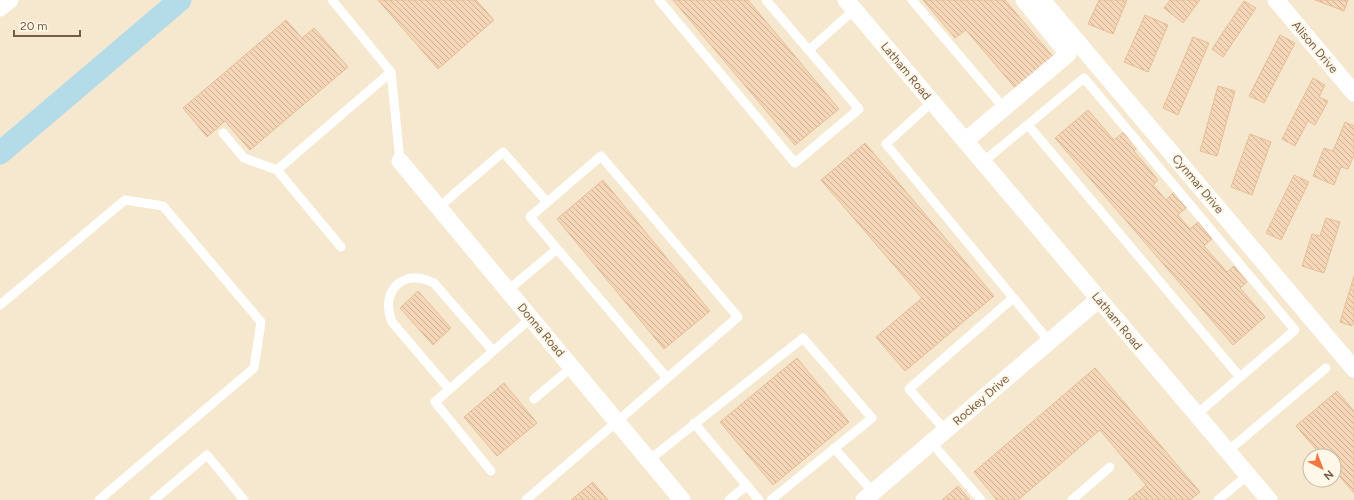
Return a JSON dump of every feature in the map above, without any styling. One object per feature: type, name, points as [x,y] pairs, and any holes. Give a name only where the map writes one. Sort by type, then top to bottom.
[{"type":"street","points":[[0,8],[10,0]]},
{"type":"street","points":[[965,141],[1068,54],[1024,0]]},
{"type":"street","name":"Cynmar Drive","points":[[1042,0],[1354,369]]},
{"type":"street","name":"Alison Drive","points":[[1276,0],[1354,94]]},
{"type":"street","name":"Latham Road","points":[[850,5],[1269,500]]},
{"type":"street","name":"Donna Road","points":[[400,161],[682,500]]},
{"type":"street","name":"Rockey Drive","points":[[868,496],[1099,299]]},
{"type":"lane","points":[[332,0],[391,72],[400,161]]},
{"type":"lane","points":[[659,0],[795,163],[859,109],[766,0]]},
{"type":"lane","points":[[912,0],[1004,108]]},
{"type":"lane","points":[[809,50],[850,5]]},
{"type":"lane","points":[[277,170],[391,72]]},
{"type":"lane","points":[[983,162],[1084,78],[1294,330],[1197,414]]},
{"type":"lane","points":[[932,102],[886,144],[1049,341]]},
{"type":"lane","points":[[1028,125],[1240,377]]},
{"type":"lane","points":[[223,133],[244,158],[277,170],[341,247]]},
{"type":"lane","points":[[439,207],[503,152],[547,202]]},
{"type":"lane","points":[[526,500],[616,420],[667,378],[738,317],[601,156],[530,217],[667,378]]},
{"type":"lane","points":[[0,305],[125,200],[163,206],[261,322],[254,368],[99,500]]},
{"type":"lane","points":[[508,290],[557,249]]},
{"type":"lane","points":[[449,389],[392,322],[388,313],[388,303],[391,293],[396,285],[405,279],[415,277],[425,278],[434,283],[494,351]]},
{"type":"lane","points":[[946,430],[909,389],[1014,298]]},
{"type":"lane","points":[[491,471],[435,402],[531,318]]},
{"type":"lane","points":[[649,460],[803,338],[872,418],[771,500]]},
{"type":"lane","points":[[534,399],[572,367]]},
{"type":"lane","points":[[1228,451],[1326,368]]},
{"type":"lane","points":[[694,423],[759,500]]},
{"type":"lane","points":[[931,442],[981,500]]},
{"type":"lane","points":[[834,448],[868,496]]},
{"type":"lane","points":[[154,500],[207,455],[244,500]]},
{"type":"lane","points":[[1072,500],[1110,467]]},
{"type":"lane","points":[[1218,500],[1248,475]]},
{"type":"lane","points":[[730,500],[747,485]]},
{"type":"shaded area","points":[[0,0],[1354,0],[1354,500],[0,500]]},
{"type":"building","points":[[378,0],[476,0],[494,20],[438,69]]},
{"type":"building","points":[[673,0],[748,0],[839,109],[795,145]]},
{"type":"building","points":[[923,0],[1005,0],[1054,58],[1017,90],[966,30],[955,38]]},
{"type":"building","points":[[1099,0],[1127,0],[1113,34],[1088,24]]},
{"type":"building","points":[[1170,0],[1200,0],[1183,23],[1164,8]]},
{"type":"building","points":[[1315,0],[1348,0],[1344,11]]},
{"type":"building","points":[[1244,1],[1256,8],[1223,57],[1212,49]]},
{"type":"building","points":[[1145,15],[1168,25],[1148,72],[1124,62]]},
{"type":"building","points":[[286,20],[302,38],[314,28],[348,67],[250,150],[225,121],[207,137],[183,108]]},
{"type":"building","points":[[1280,35],[1295,43],[1264,103],[1249,96]]},
{"type":"building","points":[[1193,37],[1209,43],[1178,115],[1163,108]]},
{"type":"building","points":[[1313,78],[1325,85],[1319,97],[1328,101],[1315,125],[1308,121],[1295,146],[1282,139]]},
{"type":"building","points":[[1218,86],[1235,91],[1217,156],[1200,151]]},
{"type":"building","points":[[1088,110],[1114,140],[1126,130],[1139,145],[1134,151],[1158,180],[1153,185],[1166,200],[1174,192],[1187,207],[1178,215],[1190,229],[1198,222],[1212,239],[1204,246],[1227,272],[1234,266],[1247,282],[1240,288],[1265,317],[1233,345],[1055,138]]},
{"type":"building","points":[[1345,122],[1354,126],[1354,155],[1348,169],[1341,167],[1334,185],[1313,176],[1324,148],[1333,151]]},
{"type":"building","points":[[1250,134],[1271,142],[1252,195],[1231,187]]},
{"type":"building","points":[[865,143],[994,296],[905,371],[876,337],[922,298],[821,180]]},
{"type":"building","points":[[1294,175],[1309,182],[1281,240],[1266,233]]},
{"type":"building","points":[[603,180],[710,311],[664,349],[557,219]]},
{"type":"building","points":[[1326,218],[1340,222],[1324,273],[1302,266],[1312,234],[1320,236]]},
{"type":"building","points":[[1354,276],[1354,321],[1352,326],[1340,322]]},
{"type":"building","points":[[418,291],[451,328],[433,345],[400,308]]},
{"type":"building","points":[[797,358],[849,422],[773,485],[720,422]]},
{"type":"building","points":[[1095,368],[1200,492],[1190,500],[1128,500],[1146,485],[1100,430],[1018,500],[997,500],[974,472]]},
{"type":"building","points":[[504,383],[537,423],[497,456],[464,417]]},
{"type":"building","points":[[1337,391],[1354,411],[1354,493],[1342,479],[1342,448],[1315,448],[1296,426]]},
{"type":"building","points":[[593,482],[608,500],[571,500]]},
{"type":"building","points":[[958,486],[970,500],[942,500]]},
{"type":"waterway","points":[[0,153],[180,0]]}]
